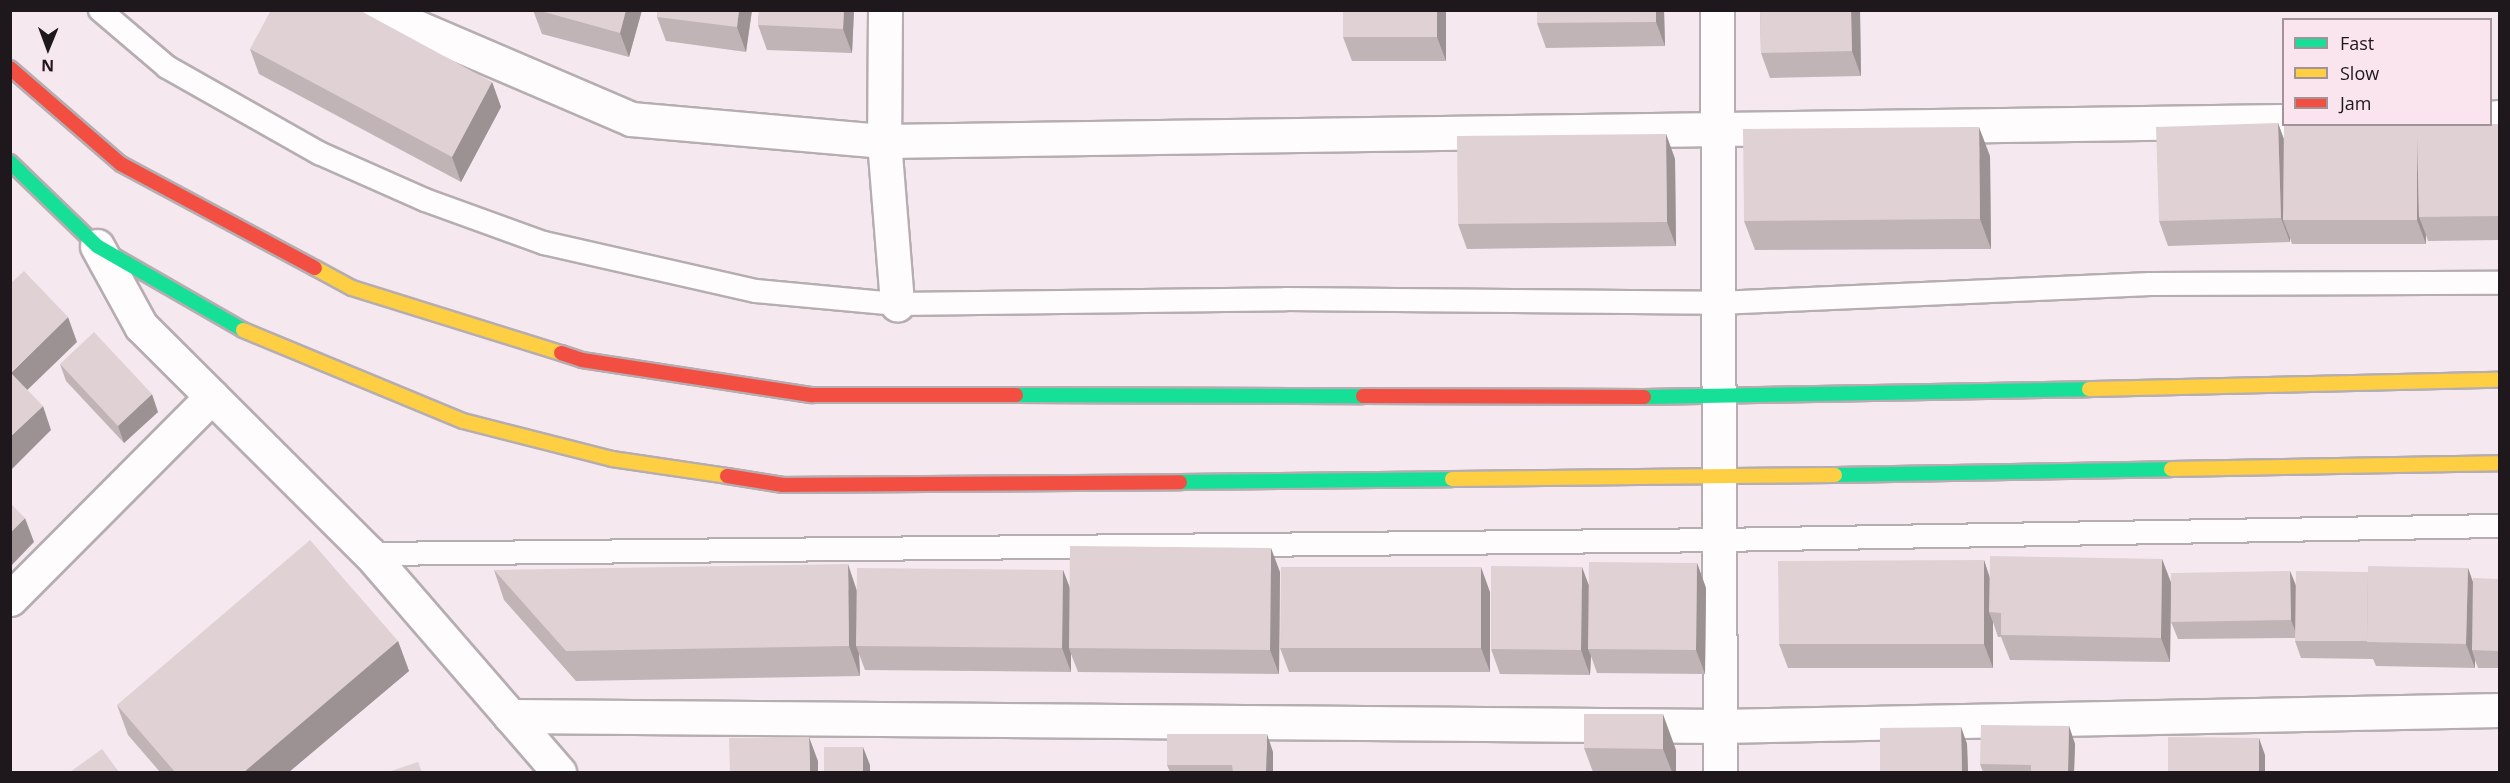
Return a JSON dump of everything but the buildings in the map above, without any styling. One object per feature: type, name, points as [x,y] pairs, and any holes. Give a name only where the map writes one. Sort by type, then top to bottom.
[{"type":"street","points":[[377,10],[631,119],[884,141],[2282,121]]},
{"type":"street","points":[[885,10],[884,141],[897,304]]},
{"type":"street","points":[[1717,10],[1720,772]]},
{"type":"street","points":[[10,68],[121,164],[352,288],[582,360],[812,395],[1719,397],[2499,380]]},
{"type":"street","points":[[10,162],[97,246],[253,336],[463,421],[612,459],[783,485],[1719,477],[2499,463]]},
{"type":"street","points":[[97,246],[141,326],[370,554],[559,772]]},
{"type":"street","points":[[10,599],[212,396]]},
{"type":"street","points":[[510,716],[1720,726],[2499,710]]},
{"type":"lane","points":[[100,10],[167,67],[319,153],[425,200],[544,243],[756,291],[897,304],[1286,299],[1718,303],[2151,284],[2499,283]]},
{"type":"lane","points":[[370,554],[1719,540],[2499,526]]},
{"type":"traffic: fast","points":[[10,162],[97,246],[243,330]]},
{"type":"traffic: fast","points":[[1644,397],[2089,389]]},
{"type":"traffic: fast","points":[[1016,395],[1363,396]]},
{"type":"traffic: fast","points":[[1835,475],[2171,469]]},
{"type":"traffic: fast","points":[[1180,482],[1452,479]]},
{"type":"traffic: slow","points":[[315,268],[352,288],[561,353]]},
{"type":"traffic: slow","points":[[243,330],[463,421],[612,459],[727,476]]},
{"type":"traffic: slow","points":[[2089,389],[2500,380]]},
{"type":"traffic: slow","points":[[2171,469],[2500,463]]},
{"type":"traffic: slow","points":[[1452,479],[1835,475]]},
{"type":"traffic: jam","points":[[10,68],[121,164],[315,268]]},
{"type":"traffic: jam","points":[[561,353],[582,360],[812,395],[1016,395]]},
{"type":"traffic: jam","points":[[1363,396],[1644,397]]},
{"type":"traffic: jam","points":[[727,476],[783,485],[1180,482]]}]
